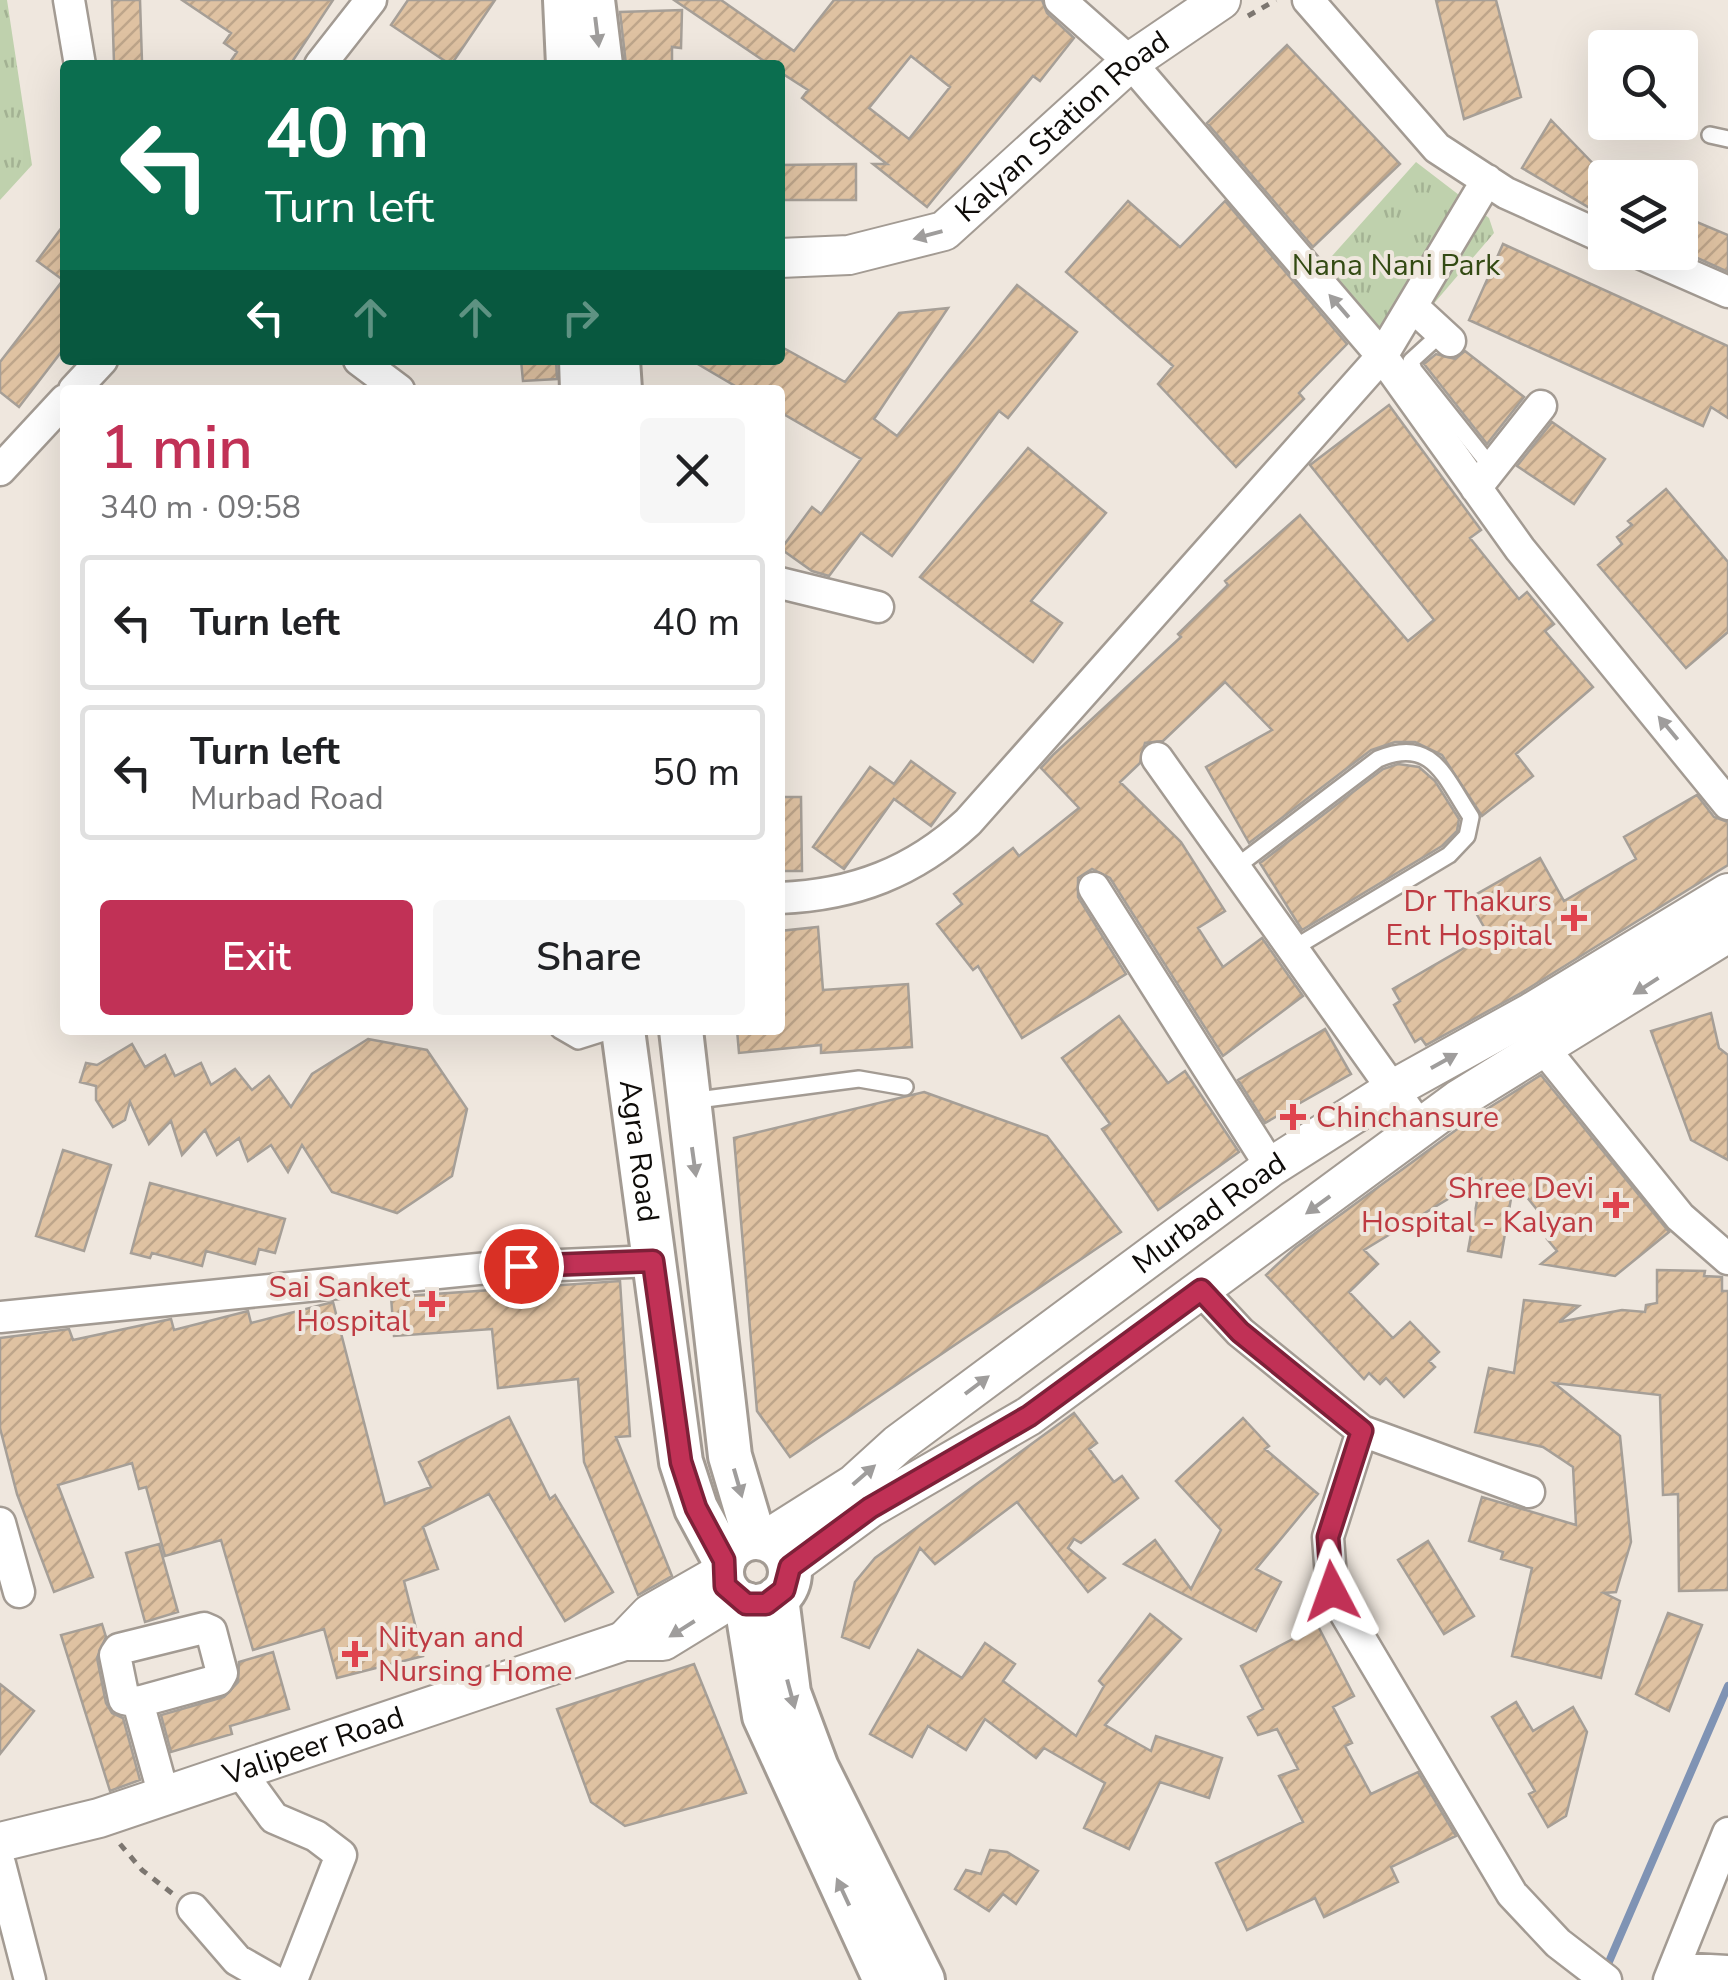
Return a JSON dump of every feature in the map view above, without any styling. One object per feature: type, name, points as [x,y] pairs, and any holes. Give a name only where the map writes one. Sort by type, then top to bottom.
[{"type":"main road","points":[[565,0],[568,60]]},
{"type":"main road","points":[[594,0],[601,60]]},
{"type":"main road","name":"Agra Road","points":[[624,1035],[681,1462],[696,1508],[752,1572],[817,1768],[923,1980]]},
{"type":"main road","name":"Agra Road","points":[[681,1035],[686,1102],[730,1456],[752,1572],[764,1716],[885,1980]]},
{"type":"street","points":[[70,0],[79,60]]},
{"type":"street","points":[[324,60],[371,0]]},
{"type":"street","points":[[1060,0],[1130,62],[1449,430],[1484,478],[1520,549],[1728,804]]},
{"type":"street","name":"Kalyan Station Road","points":[[785,258],[849,255],[944,231],[1130,62],[1221,0]]},
{"type":"street","points":[[1308,0],[1436,148],[1487,180],[1588,230]]},
{"type":"street","points":[[785,898],[812,897],[870,884],[923,859],[968,822],[1382,356],[1487,180]]},
{"type":"street","points":[[1677,270],[1728,292]]},
{"type":"street","points":[[1406,316],[1436,344]]},
{"type":"street","points":[[79,385],[97,365]]},
{"type":"street","points":[[366,365],[392,385]]},
{"type":"street","points":[[0,470],[60,405]]},
{"type":"street","points":[[1484,478],[1540,406]]},
{"type":"street","points":[[785,585],[878,607]]},
{"type":"street","points":[[1157,758],[1421,1129]]},
{"type":"street","points":[[1094,888],[1271,1168]]},
{"type":"street","name":"Murbad Road","points":[[752,1572],[898,1444],[1271,1168],[1395,1088],[1532,1012],[1728,892]]},
{"type":"street","name":"Murbad Road","points":[[752,1572],[1029,1416],[1458,1100],[1545,1050],[1728,933]]},
{"type":"street","points":[[1545,1050],[1680,1217],[1728,1259]]},
{"type":"street","points":[[0,1317],[488,1268],[653,1261]]},
{"type":"street","points":[[1201,1290],[1240,1332],[1362,1431],[1529,1492]]},
{"type":"street","points":[[1362,1431],[1328,1537],[1332,1591],[1512,1894],[1558,1943],[1606,1980]]},
{"type":"street","points":[[0,1523],[19,1592]]},
{"type":"street","name":"Valipeer Road","points":[[0,1842],[99,1818],[624,1641],[650,1614],[752,1572]]},
{"type":"street","points":[[138,1702],[164,1796]]},
{"type":"street","points":[[238,1770],[274,1818],[316,1836],[341,1854],[292,1980]]},
{"type":"street","points":[[1728,1832],[1672,1974],[1728,1970]]},
{"type":"street","points":[[0,1864],[30,1980]]},
{"type":"street","points":[[192,1909],[236,1960],[272,1980]]},
{"type":"lane","points":[[1710,135],[1728,139]]},
{"type":"lane","points":[[1436,344],[1411,361],[1449,430]]},
{"type":"lane","points":[[1236,866],[1378,759],[1400,750],[1416,749],[1429,758],[1453,789],[1471,816],[1467,836],[1449,855],[1294,948]]},
{"type":"lane","points":[[568,1035],[578,1041],[597,1035]]},
{"type":"lane","points":[[686,1102],[859,1079],[905,1087]]},
{"type":"path","points":[[99,1818],[142,1870],[192,1909]]},
{"type":"green space","points":[[0,0],[7,0],[32,165],[0,200]]},
{"type":"green space","name":"Nana Nani Park","points":[[1416,162],[1489,218],[1494,233],[1396,348],[1324,265]]},
{"type":"building","points":[[112,0],[140,0],[142,60],[114,60]]},
{"type":"building","points":[[182,0],[333,0],[293,60],[231,60],[237,52],[224,43],[231,33]]},
{"type":"building","points":[[408,0],[495,0],[454,60],[444,60],[391,25]]},
{"type":"building","points":[[674,0],[721,0],[794,51],[834,0],[1042,0],[1047,13],[1074,38],[1040,81],[1033,76],[927,207],[873,164],[887,164],[802,98],[808,90],[785,75],[785,60],[763,60]],"holes":[[[911,56],[950,87],[909,139],[869,108]]]},
{"type":"building","points":[[1436,0],[1496,0],[1521,97],[1464,119]]},
{"type":"building","points":[[682,10],[681,48],[672,47],[672,60],[625,60],[620,12]]},
{"type":"building","points":[[1287,45],[1400,164],[1313,247],[1207,123]]},
{"type":"building","points":[[1551,120],[1590,160],[1588,207],[1522,168]]},
{"type":"building","points":[[856,164],[856,200],[785,200],[785,165]]},
{"type":"building","points":[[1128,201],[1180,247],[1225,201],[1347,344],[1299,393],[1304,399],[1236,467],[1158,384],[1173,366],[1066,272]]},
{"type":"building","points":[[1698,222],[1728,235],[1728,272],[1698,258]]},
{"type":"building","points":[[60,230],[60,278],[37,261]]},
{"type":"building","points":[[1503,244],[1728,346],[1728,418],[1711,407],[1703,426],[1469,320]]},
{"type":"building","points":[[60,284],[60,354],[19,407],[0,392],[0,362]]},
{"type":"building","points":[[1017,285],[1077,332],[1008,418],[999,411],[892,556],[861,533],[829,576],[812,571],[785,552],[785,544],[812,507],[821,514],[861,459],[785,415],[785,385],[734,385],[700,365],[785,365],[785,349],[845,382],[899,313],[948,308],[874,419],[897,436]]},
{"type":"building","points":[[1465,351],[1524,397],[1487,444],[1424,364],[1436,354],[1455,359]]},
{"type":"building","points":[[521,365],[556,365],[557,379],[523,381]]},
{"type":"building","points":[[1389,405],[1481,530],[1470,538],[1519,599],[1527,592],[1554,624],[1545,631],[1593,687],[1516,754],[1533,776],[1482,816],[1442,755],[1415,742],[1395,742],[1371,750],[1249,843],[1206,767],[1272,730],[1225,682],[1163,741],[1145,743],[1140,763],[1120,782],[1181,842],[1225,911],[1198,928],[1223,967],[1262,938],[1303,996],[1223,1056],[1110,878],[1092,869],[1078,878],[1078,897],[1126,974],[1022,1038],[978,966],[973,970],[937,924],[962,904],[954,894],[1013,848],[1019,856],[1079,808],[1041,768],[1054,754],[1181,637],[1178,634],[1228,585],[1225,581],[1300,515],[1408,641],[1434,620],[1310,465]]},
{"type":"building","points":[[1552,422],[1605,459],[1574,504],[1517,466]]},
{"type":"building","points":[[1028,448],[1106,513],[1031,601],[1062,623],[1033,662],[920,577]]},
{"type":"building","points":[[1666,489],[1728,562],[1728,632],[1686,668],[1598,565],[1622,544],[1617,537],[1632,525],[1628,521]]},
{"type":"building","points":[[911,761],[955,793],[931,826],[894,799],[844,869],[813,847],[870,767],[894,784]]},
{"type":"building","points":[[1398,764],[1419,767],[1435,781],[1459,819],[1457,831],[1442,846],[1302,930],[1260,863],[1383,769]]},
{"type":"building","points":[[1697,795],[1714,817],[1728,822],[1728,865],[1521,993],[1426,1045],[1421,1038],[1415,1042],[1394,1005],[1400,1001],[1393,989],[1488,934],[1468,899],[1540,858],[1564,901],[1636,859],[1624,837]]},
{"type":"building","points":[[785,797],[801,797],[802,871],[785,871]]},
{"type":"building","points":[[818,927],[823,990],[908,984],[912,1047],[821,1053],[821,1045],[739,1053],[737,1035],[785,1035],[785,930]]},
{"type":"building","points":[[1711,1013],[1719,1048],[1728,1055],[1728,1160],[1691,1140],[1651,1031]]},
{"type":"building","points":[[1119,1016],[1168,1083],[1185,1071],[1239,1152],[1158,1210],[1102,1129],[1110,1124],[1062,1058]]},
{"type":"building","points":[[1325,1029],[1351,1074],[1265,1123],[1238,1080]]},
{"type":"building","points":[[368,1039],[427,1050],[467,1109],[452,1176],[397,1213],[332,1192],[302,1145],[288,1172],[271,1145],[248,1161],[239,1138],[217,1155],[205,1130],[182,1155],[171,1121],[149,1144],[130,1102],[125,1120],[113,1127],[96,1100],[96,1086],[80,1082],[86,1063],[97,1065],[132,1044],[145,1067],[165,1055],[175,1076],[201,1063],[211,1085],[235,1069],[252,1090],[269,1076],[291,1107],[312,1074]]},
{"type":"building","points":[[1541,1075],[1669,1232],[1615,1276],[1541,1264],[1557,1251],[1547,1239],[1555,1232],[1514,1181],[1501,1257],[1468,1251],[1481,1179],[1364,1250],[1378,1264],[1349,1292],[1393,1338],[1410,1322],[1439,1352],[1429,1361],[1435,1367],[1404,1397],[1386,1378],[1380,1384],[1369,1373],[1364,1379],[1266,1275],[1295,1248],[1471,1119]]},
{"type":"building","points":[[924,1092],[1047,1136],[1121,1232],[790,1457],[757,1411],[734,1138]]},
{"type":"building","points":[[63,1150],[111,1165],[84,1251],[36,1236]]},
{"type":"building","points":[[150,1183],[285,1219],[275,1253],[259,1249],[255,1264],[206,1251],[202,1266],[152,1253],[150,1258],[131,1253]]},
{"type":"building","points":[[1657,1270],[1705,1271],[1704,1276],[1722,1277],[1722,1291],[1728,1291],[1728,1590],[1679,1591],[1678,1494],[1663,1495],[1660,1395],[1554,1383],[1620,1436],[1631,1542],[1616,1592],[1604,1593],[1620,1601],[1601,1678],[1512,1656],[1532,1568],[1501,1559],[1503,1552],[1469,1541],[1482,1497],[1576,1525],[1573,1467],[1543,1447],[1475,1432],[1489,1368],[1514,1373],[1524,1300],[1579,1306],[1559,1322],[1622,1310],[1645,1312],[1646,1305],[1657,1303]]},
{"type":"building","points":[[620,1281],[630,1436],[616,1437],[672,1576],[638,1595],[584,1462],[578,1379],[498,1388],[492,1329],[394,1336],[391,1297]]},
{"type":"building","points":[[333,1302],[385,1504],[431,1487],[419,1462],[509,1417],[550,1499],[555,1495],[613,1592],[565,1621],[489,1494],[423,1527],[438,1569],[404,1581],[423,1656],[337,1678],[324,1629],[253,1650],[221,1540],[165,1556],[146,1487],[139,1489],[132,1463],[58,1485],[93,1577],[54,1592],[17,1494],[0,1428],[0,1338],[69,1329],[73,1340],[171,1319],[174,1330],[248,1311],[251,1323]]},
{"type":"building","points":[[1074,1413],[1097,1443],[1089,1449],[1114,1482],[1122,1476],[1138,1498],[1081,1543],[1074,1539],[1068,1548],[1105,1578],[1088,1592],[1017,1502],[935,1564],[920,1548],[869,1648],[842,1637],[855,1582],[875,1558]]},
{"type":"building","points":[[1243,1418],[1269,1446],[1265,1449],[1318,1494],[1256,1569],[1281,1582],[1256,1631],[1124,1564],[1155,1540],[1191,1589],[1221,1530],[1176,1481]]},
{"type":"building","points":[[1428,1541],[1474,1616],[1444,1634],[1398,1560]]},
{"type":"building","points":[[159,1544],[178,1612],[145,1622],[126,1553]]},
{"type":"building","points":[[1668,1613],[1702,1625],[1669,1711],[1636,1694]]},
{"type":"building","points":[[1150,1614],[1181,1639],[1105,1725],[1151,1751],[1156,1736],[1222,1758],[1209,1798],[1160,1782],[1129,1849],[1084,1828],[1105,1783],[1044,1748],[1036,1758],[985,1719],[966,1750],[928,1726],[912,1757],[870,1734],[918,1650],[962,1678],[985,1643],[1015,1664],[1003,1681],[1076,1736],[1104,1686],[1099,1681]]},
{"type":"building","points":[[102,1624],[106,1637],[97,1658],[106,1703],[112,1713],[123,1718],[140,1780],[110,1791],[61,1635]]},
{"type":"building","points":[[1318,1626],[1354,1696],[1333,1707],[1352,1743],[1345,1746],[1371,1794],[1418,1772],[1456,1836],[1391,1867],[1398,1882],[1324,1917],[1315,1898],[1247,1930],[1216,1863],[1303,1822],[1279,1776],[1298,1769],[1277,1729],[1258,1735],[1248,1717],[1263,1709],[1241,1666]]},
{"type":"building","points":[[273,1652],[289,1709],[230,1726],[232,1734],[171,1752],[161,1715],[224,1697],[238,1682],[239,1662]]},
{"type":"building","points":[[694,1664],[746,1793],[625,1826],[591,1802],[557,1709]]},
{"type":"building","points":[[0,1684],[34,1711],[0,1754]]},
{"type":"building","points":[[1516,1702],[1533,1731],[1573,1707],[1587,1732],[1566,1816],[1548,1827],[1529,1794],[1535,1791],[1492,1717]]},
{"type":"building","points":[[990,1850],[1007,1852],[1038,1871],[1016,1904],[1003,1894],[989,1911],[955,1889],[966,1870],[981,1874]]},
{"type":"waterway","points":[[1605,1971],[1728,1686]]},
{"type":"place","name":"Dr Thakurs Ent Hospital","points":[[1574,918]]},
{"type":"place","name":"Chinchansure","points":[[1293,1117]]},
{"type":"place","name":"Shree Devi Hospital - Kalyan","points":[[1616,1205]]},
{"type":"place","name":"Sai Sanket Hospital","points":[[432,1304]]},
{"type":"place","name":"Nityan and Nursing Home","points":[[355,1654]]},
{"type":"route","points":[[521,1266],[653,1261],[681,1462],[688,1487],[724,1560],[725,1586],[733,1598],[756,1606],[777,1598],[789,1579],[790,1567],[870,1508],[1029,1416],[1201,1290],[1240,1332],[1362,1431],[1328,1537],[1332,1591]]}]
